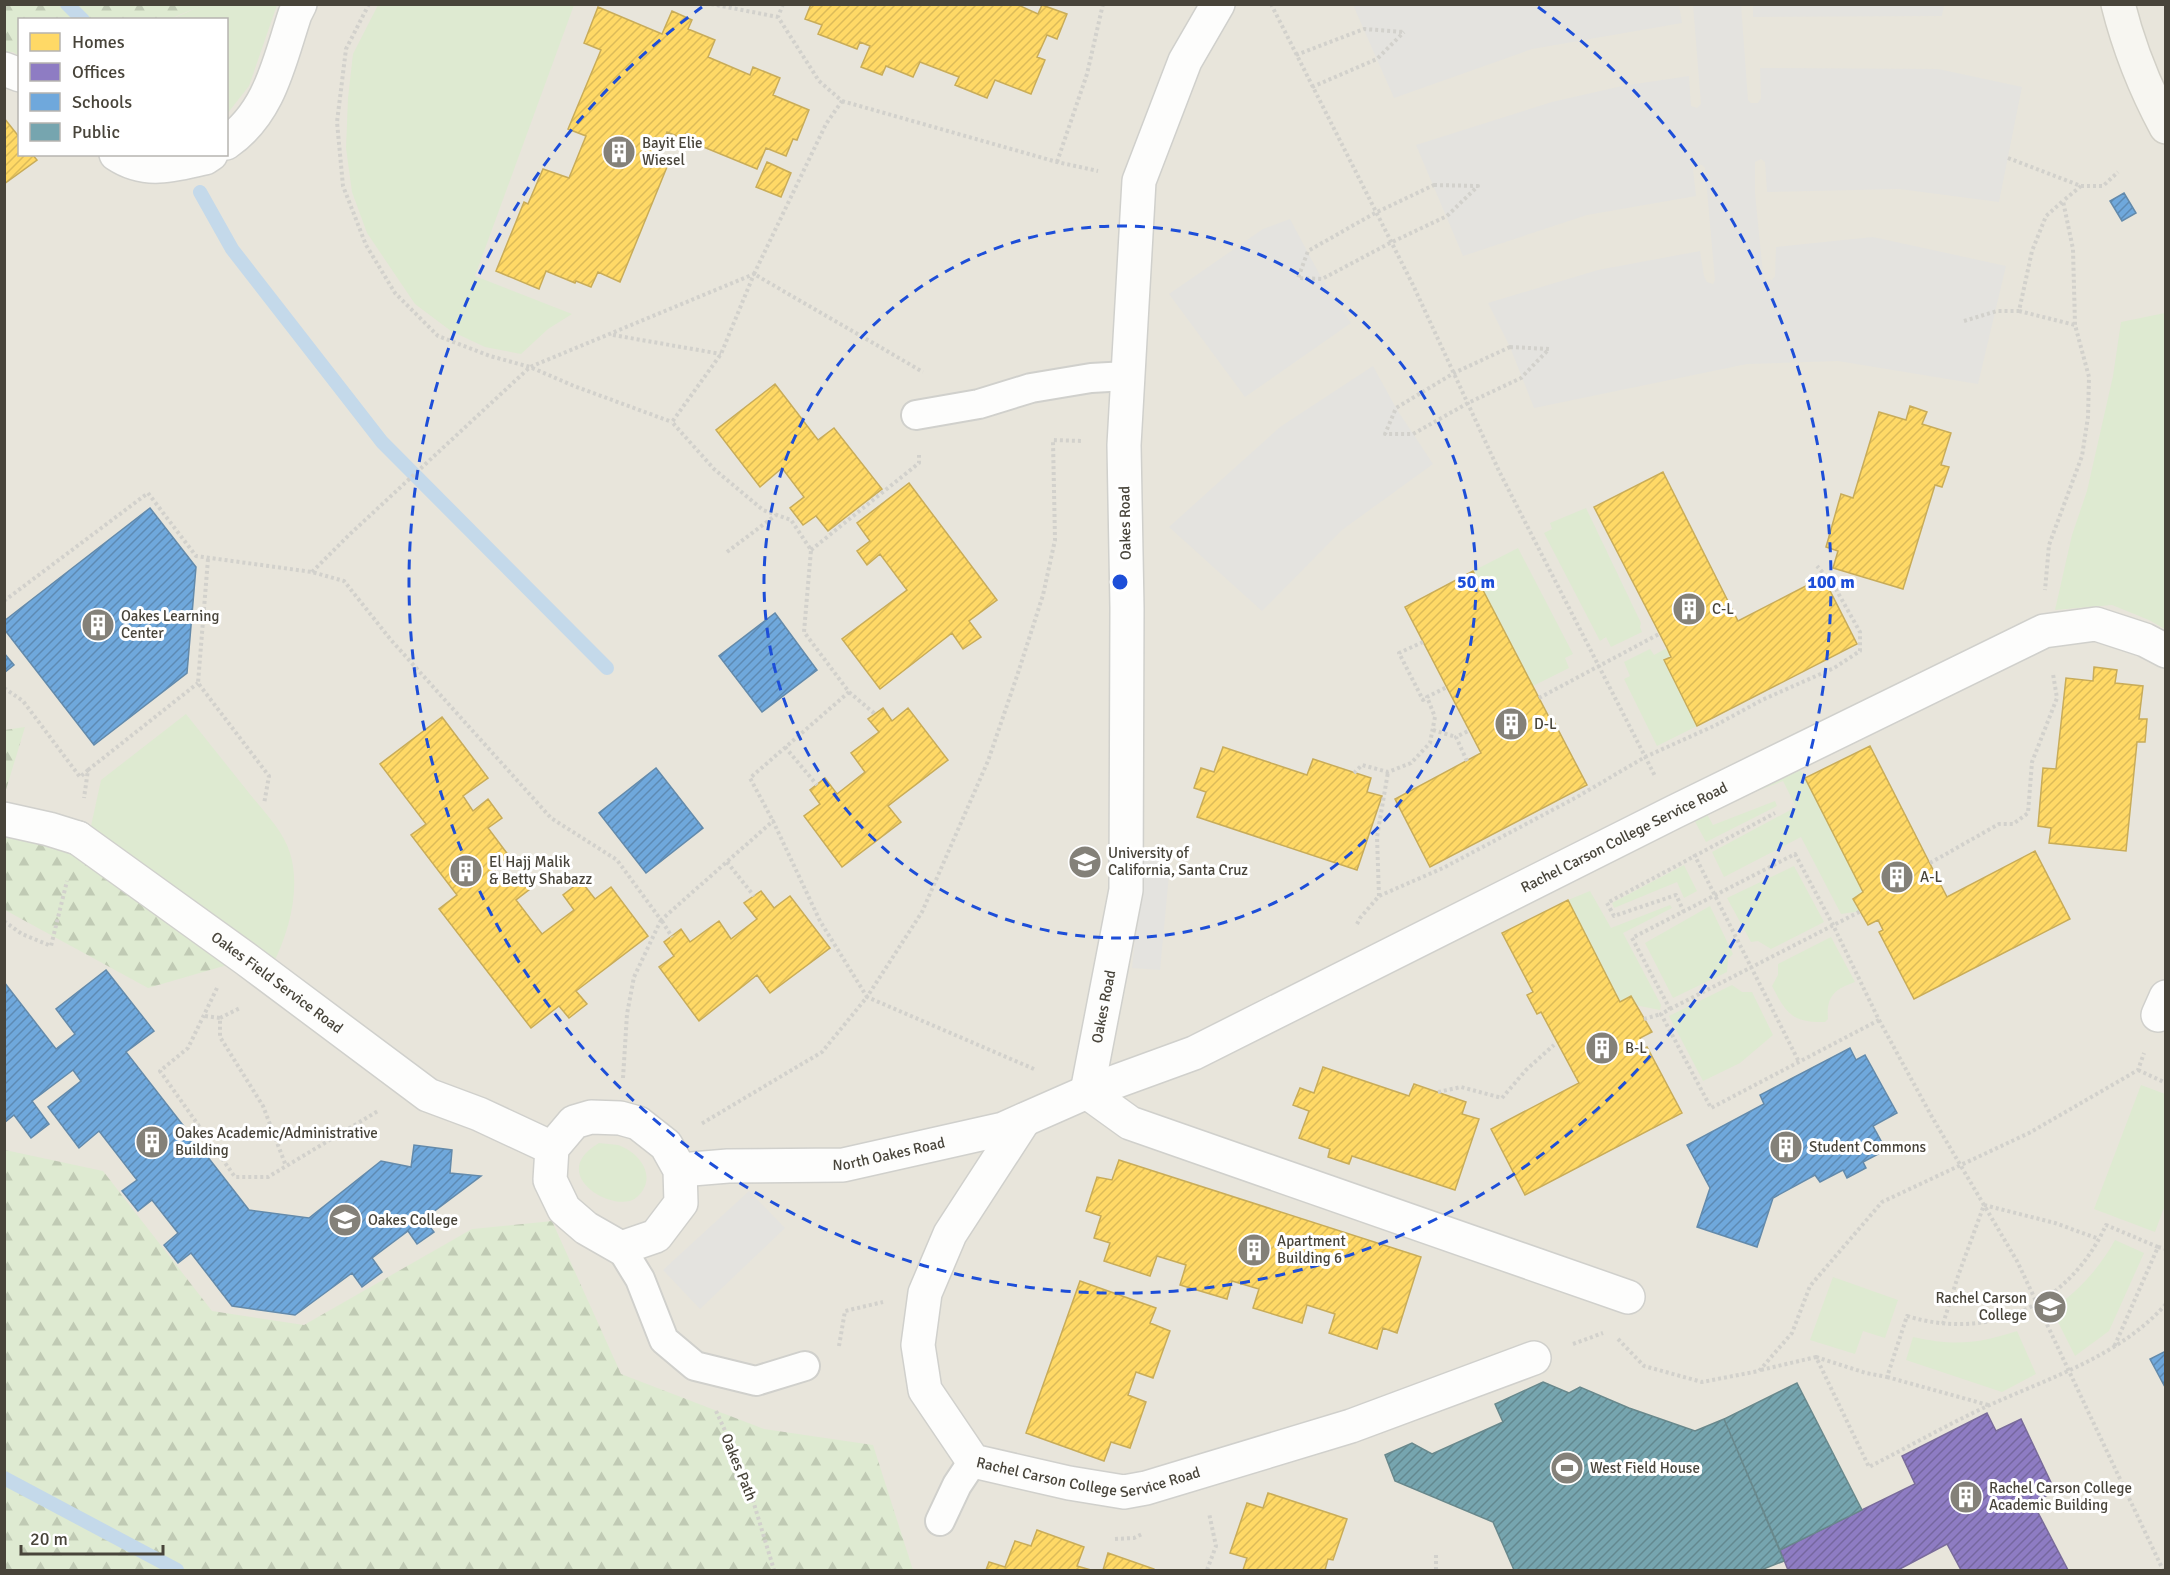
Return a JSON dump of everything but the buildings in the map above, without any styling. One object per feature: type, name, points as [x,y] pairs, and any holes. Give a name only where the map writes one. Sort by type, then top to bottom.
[{"type":"main road","points":[[2118,4],[2126,36],[2166,127]]},
{"type":"street","points":[[228,142],[243,132],[269,94],[300,4]]},
{"type":"street","name":"Oakes Road","points":[[1087,1092],[1126,890],[1127,608],[1124,445],[1139,181],[1185,61],[1218,4]]},
{"type":"street","points":[[119,156],[129,163],[160,168],[208,156]]},
{"type":"street","name":"Rachel Carson College Service Road","points":[[1087,1092],[1194,1053],[1685,807],[2044,631],[2096,624],[2145,640],[2166,651]]},
{"type":"street","name":"Oakes Field Service Road","points":[[4,819],[78,838],[234,950],[428,1095],[479,1114],[552,1148]]},
{"type":"street","points":[[1087,1092],[1130,1124],[1628,1297]]},
{"type":"street","name":"North Oakes Road","points":[[673,1157],[728,1166],[843,1165],[1003,1129],[1087,1092]]},
{"type":"street","points":[[591,1117],[620,1118],[638,1123],[673,1157],[681,1203],[656,1236],[621,1248],[586,1228],[564,1209],[550,1180],[552,1148],[574,1122],[591,1117]]},
{"type":"street","name":"Rachel Carson College Service Road","points":[[1024,1120],[950,1234],[925,1293],[918,1345],[926,1390],[973,1461],[1124,1492],[1146,1488],[1352,1426],[1534,1358]]},
{"type":"lane","points":[[916,415],[979,404],[1031,388],[1091,378],[1127,376]]},
{"type":"lane","points":[[621,1248],[640,1279],[664,1340],[695,1366],[756,1381],[805,1366]]},
{"type":"lane","points":[[940,1521],[957,1485],[973,1461]]},
{"type":"path","points":[[369,4],[346,49],[337,122],[343,186],[366,245],[395,293],[438,336],[490,356],[530,367],[574,386],[672,422],[714,468],[764,510],[791,520],[811,550],[804,632],[849,692],[875,714]]},
{"type":"path","points":[[711,4],[778,17],[819,81],[842,100],[1057,162],[1139,181]]},
{"type":"path","points":[[778,17],[783,4]]},
{"type":"path","points":[[1057,162],[1087,74],[1103,4]]},
{"type":"path","points":[[1271,4],[1454,373],[1499,471],[1645,757]]},
{"type":"path","points":[[1296,55],[1364,29],[1404,32],[1377,59],[1312,87]]},
{"type":"path","points":[[672,422],[722,354],[754,274],[826,124],[842,100]]},
{"type":"path","points":[[2008,158],[2081,186],[2103,186],[2118,172]]},
{"type":"path","points":[[1434,185],[1478,186],[1447,216],[1322,279],[1298,278],[1308,251],[1375,213],[1434,185]]},
{"type":"path","points":[[2019,311],[2032,251],[2046,216],[2081,186]]},
{"type":"path","points":[[1930,863],[1999,824],[2013,824],[2028,813],[2032,762],[2057,698],[2042,613],[2049,545],[2082,456],[2088,417],[2089,377],[2075,325],[2073,249],[2063,201]]},
{"type":"path","points":[[312,572],[530,367],[754,274]]},
{"type":"path","points":[[754,274],[979,404]]},
{"type":"path","points":[[1964,321],[1997,310],[2019,311],[2075,325]]},
{"type":"path","points":[[610,335],[722,354]]},
{"type":"path","points":[[1510,347],[1549,349],[1521,378],[1468,403],[1413,435],[1385,434],[1396,408],[1454,373],[1510,347]]},
{"type":"path","points":[[811,550],[919,463],[916,415]]},
{"type":"path","points":[[673,1157],[822,1052],[867,997],[922,912],[988,761],[1043,595],[1055,540],[1053,440],[1087,441]]},
{"type":"path","points":[[4,601],[148,493],[196,556],[312,572],[344,581],[391,640],[551,818],[617,860],[672,937]]},
{"type":"path","points":[[727,552],[777,515]]},
{"type":"path","points":[[208,559],[198,683],[269,776],[264,804]]},
{"type":"path","points":[[1347,977],[1348,946],[1360,918],[1379,896],[1443,868],[1645,757],[1716,725],[1762,699],[1834,668],[1860,651],[1860,632],[1833,584],[1817,567]]},
{"type":"path","points":[[1539,698],[1659,634]]},
{"type":"path","points":[[1424,642],[1399,653],[1423,700],[1447,687]]},
{"type":"path","points":[[4,688],[22,701],[80,777],[198,683]]},
{"type":"path","points":[[849,692],[750,778],[820,921],[867,997],[1087,1092]]},
{"type":"path","points":[[1354,773],[1362,765],[1388,772],[1411,764],[1430,743],[1435,717],[1427,697]]},
{"type":"path","points":[[1432,730],[1456,737],[1470,730]]},
{"type":"path","points":[[1456,737],[1467,761]]},
{"type":"path","points":[[785,747],[817,784]]},
{"type":"path","points":[[4,921],[22,934],[51,946],[78,838],[88,770]]},
{"type":"path","points":[[1379,896],[1377,837],[1388,772]]},
{"type":"path","points":[[1684,912],[1676,895],[1614,916],[1607,903],[1785,807]]},
{"type":"path","points":[[620,1118],[627,1014],[634,978],[661,920],[773,821]]},
{"type":"path","points":[[1691,847],[1799,1062]]},
{"type":"path","points":[[1670,1009],[1632,938],[1795,854],[1833,925],[1879,1020],[2017,1261],[2163,1570]]},
{"type":"path","points":[[727,862],[754,896]]},
{"type":"path","points":[[1644,1019],[1661,1014],[1861,911]]},
{"type":"path","points":[[234,950],[188,1048],[160,1071],[235,1177],[268,1178],[417,1087]]},
{"type":"path","points":[[1759,1371],[1792,1332],[1810,1286],[1882,1202],[2029,1133],[2138,1070],[2162,1006]]},
{"type":"path","points":[[1661,1014],[1711,1108],[1879,1020]]},
{"type":"path","points":[[205,1016],[220,1018],[220,1037],[263,1106],[286,1166]]},
{"type":"path","points":[[1438,1092],[1461,1087],[1502,1098],[1526,1070],[1554,1045]]},
{"type":"path","points":[[2138,1070],[2166,1083]]},
{"type":"path","points":[[1984,1205],[2055,1223],[2099,1239]]},
{"type":"path","points":[[1943,1324],[1984,1205]]},
{"type":"path","points":[[1887,1377],[1907,1316],[1925,1322],[1961,1325],[1996,1320],[2037,1303],[2050,1296],[2070,1279],[2086,1260],[2106,1224],[2166,1249]]},
{"type":"path","points":[[2114,1347],[2158,1246]]},
{"type":"path","points":[[1816,1357],[1869,1467],[1989,1405],[2114,1347],[2152,1320],[2166,1304]]},
{"type":"path","points":[[1534,1358],[1610,1330]]},
{"type":"path","points":[[1617,1337],[1644,1366],[1702,1382],[1816,1357],[1866,1373],[1989,1405]]},
{"type":"path","name":"Oakes Path","points":[[695,1366],[745,1474],[774,1570]]},
{"type":"path","points":[[1207,1570],[1216,1546],[1209,1512]]},
{"type":"path","points":[[1436,1554],[1436,1570]]},
{"type":"shaded area","points":[[1753,4],[1944,5],[1942,16],[1753,17]]},
{"type":"shaded area","name":"University of California, Santa Cruz","points":[[5,5],[2165,5],[2165,1570],[5,1570]]},
{"type":"shaded area","points":[[1353,5],[1679,5],[1682,23],[1532,49],[1394,98]]},
{"type":"shaded area","points":[[1693,5],[1741,5],[1748,100],[1751,103],[1758,103],[1761,98],[1760,68],[1938,69],[2022,87],[1999,202],[1899,189],[1767,192],[1765,162],[1761,159],[1755,162],[1755,193],[1765,279],[1772,280],[1775,276],[1776,247],[1873,237],[2006,266],[1978,384],[1838,361],[1747,364],[1534,408],[1510,347],[1488,303],[1598,270],[1700,251],[1704,276],[1707,282],[1713,284],[1715,280],[1705,168],[1696,164],[1693,169],[1696,196],[1587,215],[1463,256],[1416,145],[1552,102],[1622,86],[1689,76],[1691,106],[1697,108],[1701,104]]},
{"type":"shaded area","points":[[1290,219],[1322,279],[1351,323],[1245,397],[1169,294],[1263,229]]},
{"type":"shaded area","points":[[1373,366],[1396,408],[1433,464],[1342,530],[1262,611],[1169,527],[1280,427]]},
{"type":"shaded area","points":[[1144,851],[1171,854],[1160,970],[1132,968]]},
{"type":"shaded area","points":[[749,1191],[785,1228],[700,1309],[663,1270]]},
{"type":"green space","points":[[5,4],[203,5],[172,18],[18,18],[18,55],[13,52],[5,52]]},
{"type":"green space","points":[[203,5],[277,5],[249,86],[228,113],[228,18],[174,18]]},
{"type":"green space","points":[[378,5],[574,5],[475,276],[572,314],[548,329],[521,354],[485,347],[451,331],[415,304],[367,233],[352,192],[346,148],[348,98],[353,54]]},
{"type":"green space","points":[[2165,313],[2165,629],[2112,605],[2055,610],[2072,535],[2087,491],[2113,376],[2121,322]]},
{"type":"green space","points":[[1586,508],[1641,623],[1642,632],[1611,647],[1606,637],[1600,641],[1544,533],[1552,529],[1550,523]]},
{"type":"green space","points":[[1518,548],[1573,654],[1565,658],[1569,668],[1533,686],[1473,571]]},
{"type":"green space","points":[[1667,648],[1671,657],[1664,660],[1697,726],[1657,746],[1624,679],[1630,676],[1624,662],[1650,649],[1654,655]]},
{"type":"green space","points":[[186,714],[272,821],[283,836],[290,853],[294,881],[292,910],[273,964],[91,826],[101,780]]},
{"type":"green space","points":[[25,727],[5,793],[5,730]]},
{"type":"green space","points":[[1795,762],[1863,892],[1853,899],[1861,911],[1841,914],[1801,837],[1724,877],[1712,852],[1796,807],[1783,781],[1723,804]]},
{"type":"green space","points":[[1775,801],[1777,806],[1706,842],[1692,816],[1704,809],[1713,825]]},
{"type":"green space","points":[[4,833],[65,844],[241,961],[148,988],[5,910]]},
{"type":"green space","points":[[1684,865],[1697,891],[1684,898],[1677,882],[1614,908],[1612,903]]},
{"type":"green space","points":[[1794,866],[1824,922],[1771,949],[1758,941],[1751,942],[1727,898]]},
{"type":"green space","points":[[1590,891],[1611,928],[1670,905],[1672,908],[1623,933],[1661,1005],[1660,1010],[1620,1002],[1568,900]]},
{"type":"green space","points":[[1710,906],[1733,954],[1728,959],[1727,972],[1673,998],[1645,943]]},
{"type":"green space","points":[[1831,937],[1855,982],[1833,994],[1830,999],[1828,1019],[1825,1022],[1805,1021],[1786,1010],[1772,986],[1778,975],[1778,964]]},
{"type":"green space","points":[[1732,985],[1742,992],[1752,992],[1773,1035],[1740,1063],[1703,1081],[1669,1016]]},
{"type":"green space","points":[[2141,1085],[2165,1094],[2165,1205],[2155,1232],[2094,1209]]},
{"type":"green space","points":[[599,1143],[618,1145],[640,1160],[646,1174],[646,1182],[637,1197],[627,1201],[615,1201],[602,1197],[590,1189],[582,1179],[579,1168],[584,1155]]},
{"type":"green space","points":[[5,1150],[103,1171],[212,1311],[304,1325],[472,1229],[552,1221],[621,1374],[764,1429],[873,1445],[913,1570],[5,1570]]},
{"type":"green space","points":[[2115,1240],[2144,1253],[2109,1331],[2075,1356],[2052,1310],[2088,1278]]},
{"type":"green space","points":[[1833,1277],[1898,1300],[1885,1338],[1863,1331],[1855,1354],[1810,1340]]},
{"type":"green space","points":[[2017,1331],[2036,1374],[2002,1392],[1906,1360],[1913,1337],[1941,1342],[1965,1342],[1990,1339]]},
{"type":"waterway","points":[[67,4],[81,18]]},
{"type":"waterway","points":[[200,192],[232,249],[382,442],[607,668]]},
{"type":"waterway","points":[[4,1478],[177,1570]]},
{"type":"place","name":"Bayit Elie Wiesel","points":[[619,152]]},
{"type":"place","name":"C-L","points":[[1689,609]]},
{"type":"place","name":"Oakes Learning Center","points":[[98,625]]},
{"type":"place","name":"D-L","points":[[1511,724]]},
{"type":"place","name":"University of California, Santa Cruz","points":[[1085,862]]},
{"type":"place","name":"El Hajj Malik & Betty Shabazz","points":[[466,871]]},
{"type":"place","name":"A-L","points":[[1897,877]]},
{"type":"place","name":"B-L","points":[[1602,1048]]},
{"type":"place","name":"Oakes Academic/Administrative Building","points":[[152,1142]]},
{"type":"place","name":"Student Commons","points":[[1786,1147]]},
{"type":"place","name":"Oakes College","points":[[345,1220]]},
{"type":"place","name":"Apartment Building 6","points":[[1254,1250]]},
{"type":"place","name":"Rachel Carson College","points":[[2050,1307]]},
{"type":"place","name":"West Field House","points":[[1567,1468]]},
{"type":"place","name":"Rachel Carson College Academic Building","points":[[1966,1497]]}]
